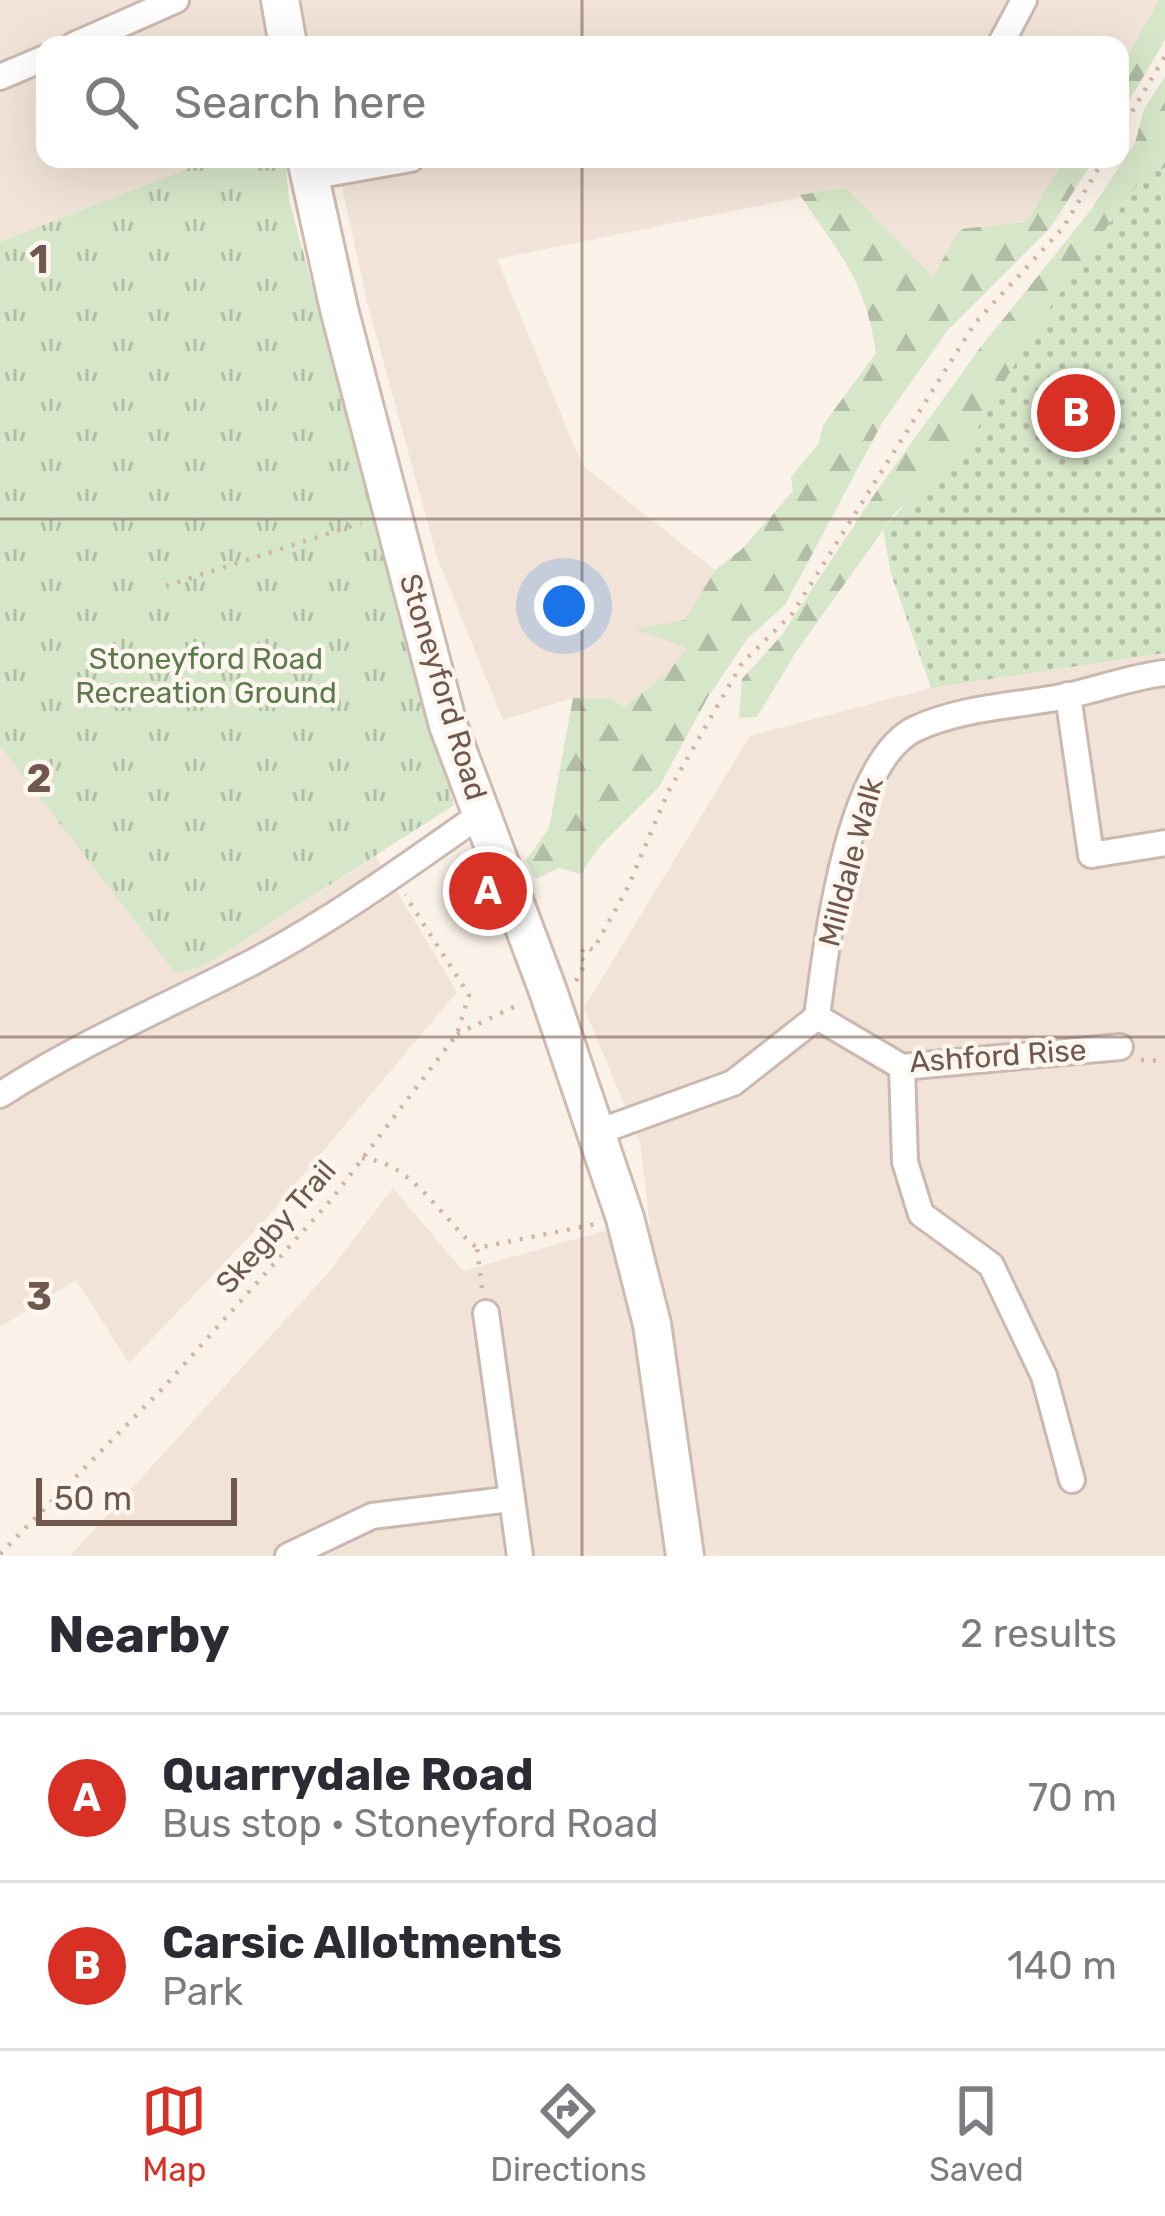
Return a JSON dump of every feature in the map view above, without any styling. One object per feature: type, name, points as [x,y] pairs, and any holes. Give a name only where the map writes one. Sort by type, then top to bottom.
[{"type":"main road","points":[[280,0],[286,36]]},
{"type":"main road","name":"Stoneyford Road","points":[[308,168],[448,725],[626,1218],[652,1324],[685,1556]]},
{"type":"street","points":[[94,36],[176,0]]},
{"type":"street","points":[[1005,36],[1024,0]]},
{"type":"street","points":[[0,77],[36,62]]},
{"type":"street","name":"Milldale Walk","points":[[817,1017],[828,927],[873,769],[910,731],[942,719],[1165,673]]},
{"type":"street","points":[[1068,695],[1091,855],[1165,843]]},
{"type":"street","points":[[0,1095],[135,1017],[253,962],[393,876],[482,814]]},
{"type":"street","points":[[598,1132],[733,1083],[817,1017]]},
{"type":"street","name":"Ashford Rise","points":[[817,1017],[902,1067],[1120,1047]]},
{"type":"street","points":[[902,1067],[905,1162],[921,1214],[991,1265],[1044,1376],[1072,1480]]},
{"type":"street","points":[[486,1313],[520,1556]]},
{"type":"street","points":[[288,1556],[372,1516],[512,1499]]},
{"type":"path","points":[[1129,117],[1165,56]]},
{"type":"path","points":[[570,991],[586,962],[579,957],[585,946],[593,950],[628,887],[668,792],[742,663],[792,614],[975,323],[1063,228],[1099,168]]},
{"type":"path","points":[[166,586],[393,514]]},
{"type":"path","points":[[403,891],[469,995],[457,1034]]},
{"type":"path","points":[[457,1034],[533,997]]},
{"type":"path","name":"Skegby Trail","points":[[0,1554],[162,1389],[331,1200],[457,1034]]},
{"type":"path","points":[[362,1159],[386,1160],[416,1184],[477,1248],[486,1313]]},
{"type":"path","points":[[477,1248],[626,1218]]},
{"type":"shaded area","points":[[0,0],[1159,0],[1129,53],[1129,36],[36,36],[36,168],[189,168],[0,242]]},
{"type":"shaded area","points":[[338,168],[1059,168],[1026,222],[1005,225],[933,278],[846,188],[497,259],[582,465],[715,570],[685,621],[638,630],[688,648],[666,674],[624,707],[573,698],[503,720],[437,557],[367,302]]},
{"type":"shaded area","points":[[1165,653],[1165,1556],[70,1556],[330,1271],[393,1188],[463,1271],[604,1231],[650,1228],[640,1142],[584,1008],[750,736],[931,688]]},
{"type":"shaded area","points":[[0,746],[175,973],[204,966],[376,856],[457,992],[265,1220],[129,1363],[76,1280],[0,1327]]},
{"type":"green space","points":[[1159,0],[1165,0],[1165,40],[1129,101],[1129,53]]},
{"type":"green space","points":[[1165,76],[1165,168],[1146,172],[1035,329],[969,443],[895,513],[796,652],[757,717],[739,718],[742,679],[782,635],[878,489],[980,348],[1090,211],[1118,168],[1129,168],[1129,152],[1144,109]]},
{"type":"green space","name":"Stoneyford Road Recreation Ground","points":[[189,168],[286,168],[289,200],[454,805],[204,966],[175,973],[0,746],[0,242]]},
{"type":"green space","points":[[1059,168],[1088,168],[1051,227],[947,331],[882,423],[785,605],[748,638],[708,697],[659,787],[599,847],[581,874],[559,868],[536,879],[526,860],[549,828],[573,698],[611,699],[624,707],[666,674],[687,648],[634,629],[685,620],[715,570],[742,549],[793,491],[791,477],[819,443],[823,425],[876,353],[858,286],[800,195],[846,188],[933,277],[960,229],[1026,222]]},
{"type":"green space","points":[[1165,168],[1165,653],[931,688],[891,574],[883,530],[922,484],[969,443],[1036,327],[1146,172]]},
{"type":"place","name":"Carsic Allotments","points":[[1076,413]]},
{"type":"place","name":"Quarrydale Road","points":[[488,891]]}]
